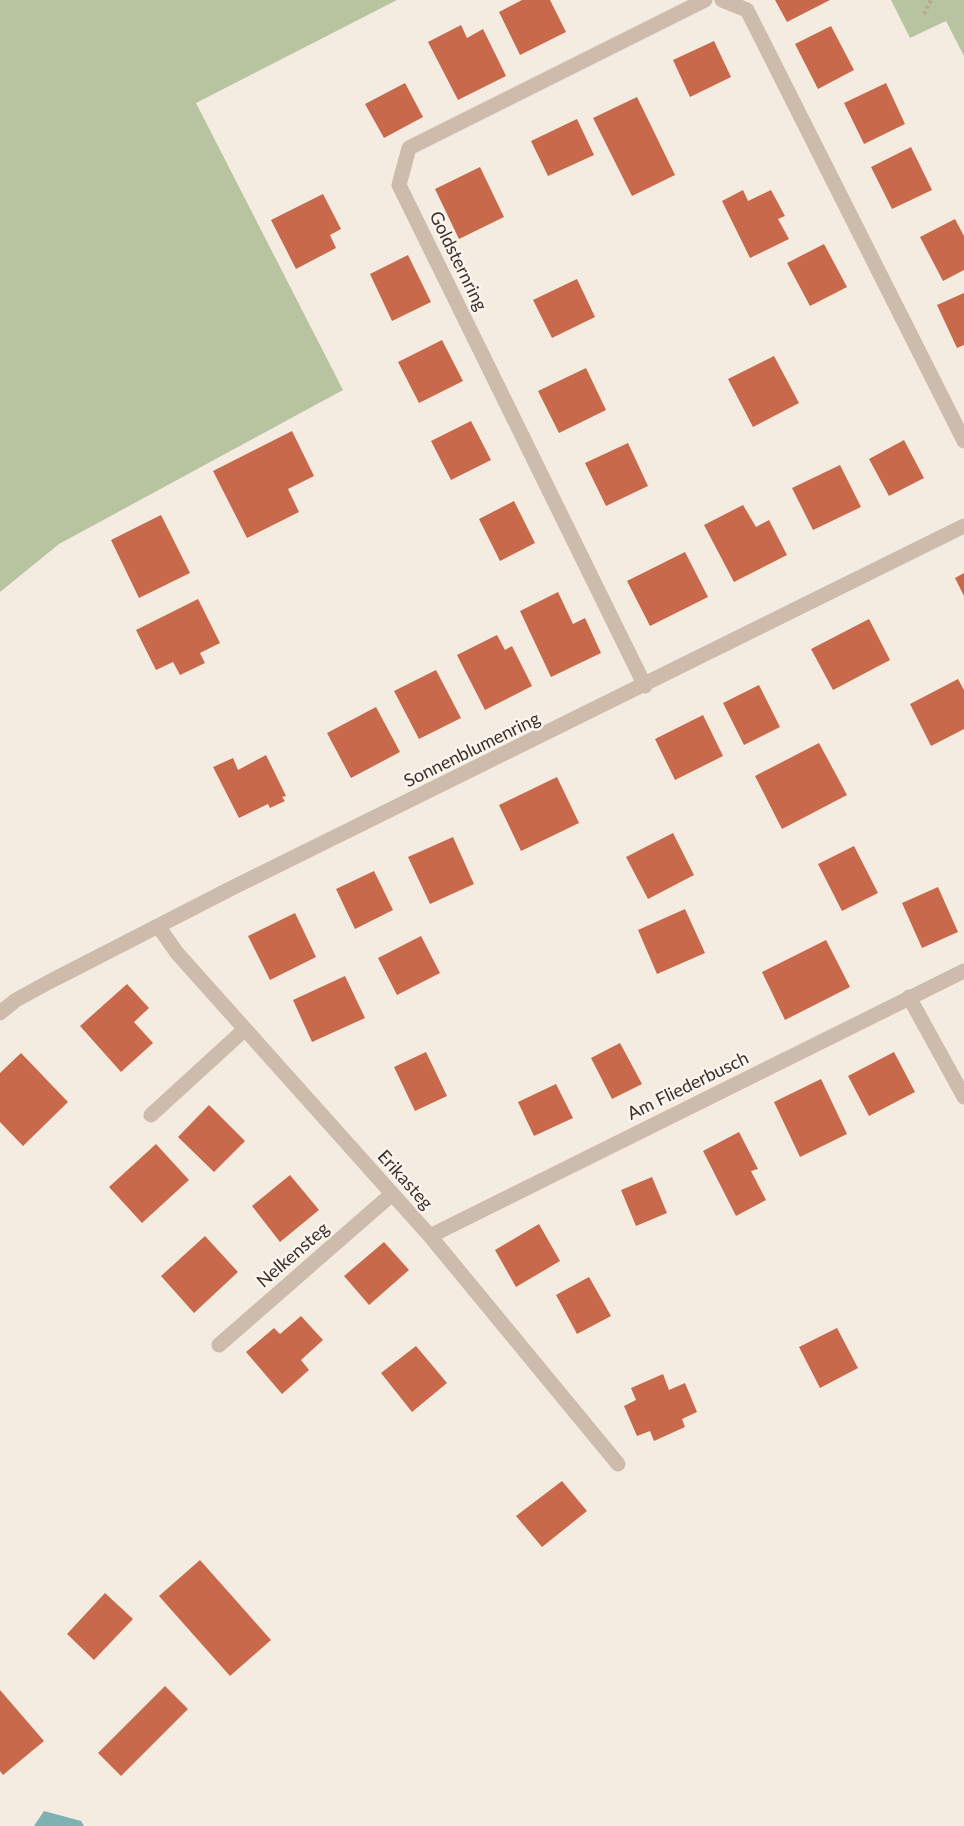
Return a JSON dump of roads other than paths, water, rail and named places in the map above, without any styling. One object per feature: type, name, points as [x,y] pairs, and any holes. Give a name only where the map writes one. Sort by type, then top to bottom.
[{"type":"street","name":"Goldsternring","points":[[645,686],[399,185],[409,148],[705,0]]},
{"type":"street","points":[[722,0],[747,10],[964,441]]},
{"type":"street","name":"Sonnenblumenring","points":[[0,1013],[16,1000],[158,926],[964,526]]},
{"type":"street","name":"Erikasteg","points":[[158,926],[177,953],[244,1030],[430,1236],[618,1464]]},
{"type":"street","name":"Am Fliederbusch","points":[[430,1236],[964,971]]},
{"type":"street","points":[[909,998],[964,1097]]},
{"type":"street","points":[[151,1114],[244,1030]]},
{"type":"street","name":"Nelkensteg","points":[[219,1345],[392,1194]]},
{"type":"water","points":[[44,1811],[81,1821],[84,1826],[34,1826]]}]
